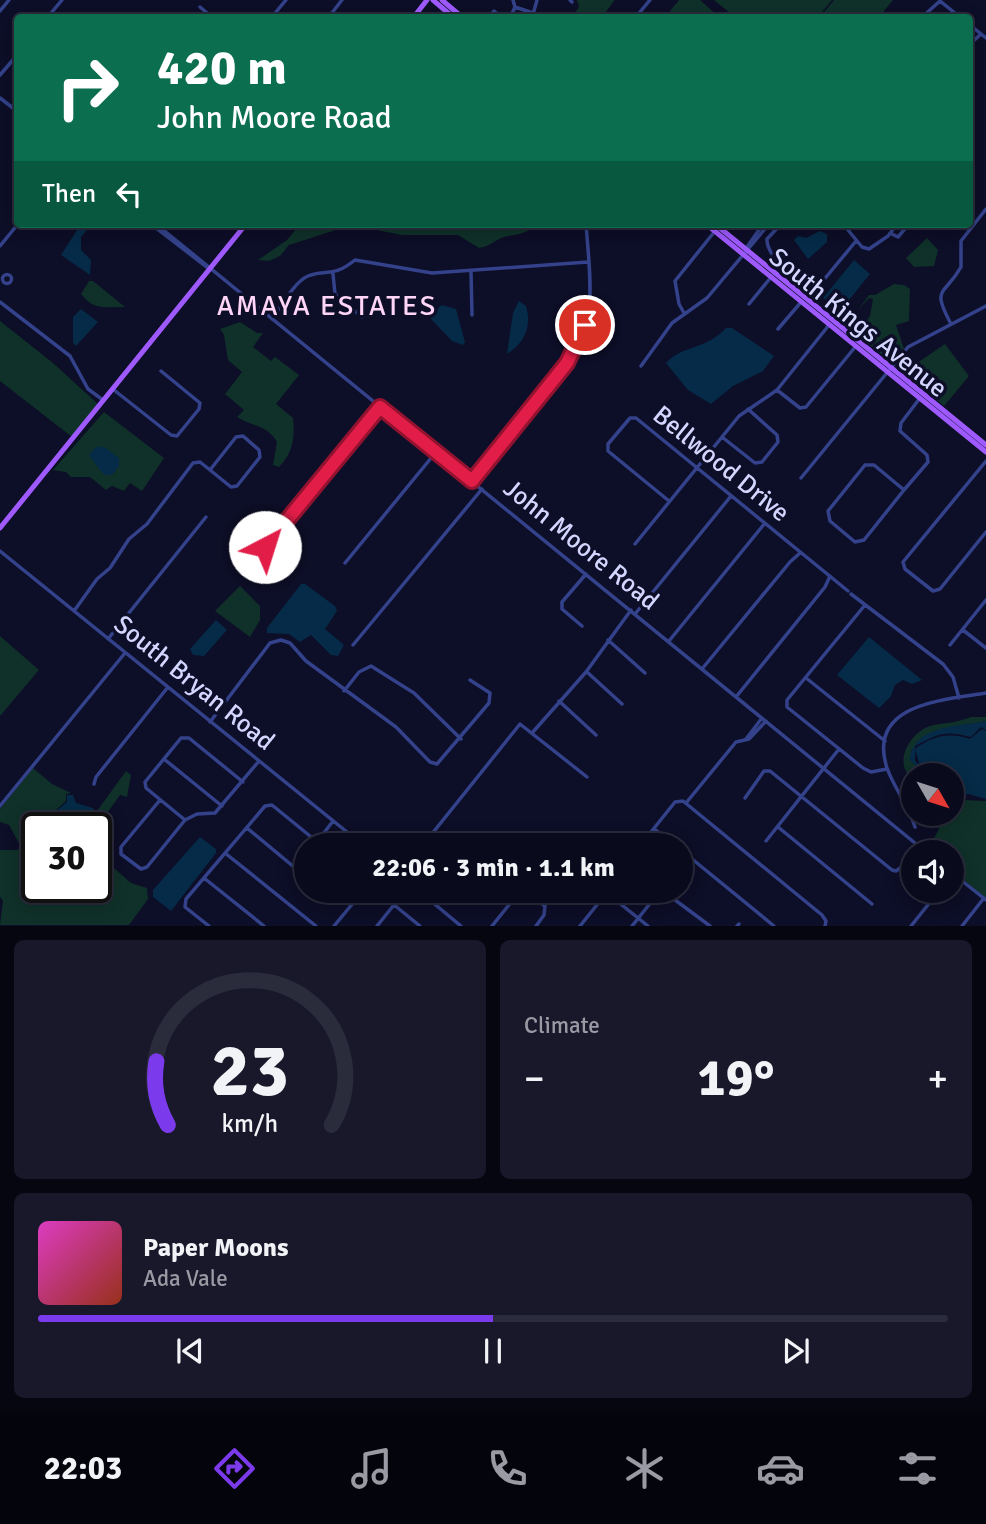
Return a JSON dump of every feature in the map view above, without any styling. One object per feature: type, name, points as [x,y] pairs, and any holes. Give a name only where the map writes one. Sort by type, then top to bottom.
[{"type":"main road","points":[[416,14],[427,0]]},
{"type":"main road","points":[[433,0],[449,14]]},
{"type":"main road","points":[[442,0],[458,14]]},
{"type":"main road","points":[[0,528],[243,228]]},
{"type":"main road","name":"South Kings Avenue","points":[[715,228],[986,445]]},
{"type":"main road","name":"South Kings Avenue","points":[[831,322],[856,346],[889,370]]},
{"type":"main road","name":"South Kings Avenue","points":[[957,424],[986,451]]},
{"type":"street","points":[[0,11],[9,0]]},
{"type":"street","points":[[50,14],[62,0]]},
{"type":"street","points":[[274,14],[286,0]]},
{"type":"street","points":[[331,14],[342,0]]},
{"type":"street","points":[[513,0],[515,7]]},
{"type":"street","points":[[533,12],[537,0]]},
{"type":"street","points":[[638,0],[645,6]]},
{"type":"street","points":[[640,12],[650,0]]},
{"type":"street","points":[[925,14],[940,1],[956,14]]},
{"type":"street","points":[[201,7],[209,14]]},
{"type":"street","points":[[515,7],[538,14]]},
{"type":"street","points":[[509,14],[515,7]]},
{"type":"street","points":[[973,27],[986,38]]},
{"type":"street","points":[[973,41],[981,34]]},
{"type":"street","points":[[0,75],[14,59]]},
{"type":"street","points":[[973,224],[986,209]]},
{"type":"street","points":[[0,246],[15,228]]},
{"type":"street","name":"John Moore Road","points":[[158,228],[669,641],[910,840]]},
{"type":"street","points":[[472,481],[573,354],[589,312],[586,228]]},
{"type":"street","points":[[684,313],[679,304],[675,281],[715,228]]},
{"type":"street","points":[[641,366],[672,323],[707,298],[760,228]]},
{"type":"street","points":[[745,250],[765,228]]},
{"type":"street","points":[[777,228],[767,239],[768,248],[798,277],[817,283],[822,282],[856,241]]},
{"type":"street","points":[[846,228],[856,241],[869,249],[894,228]]},
{"type":"street","points":[[890,233],[898,236],[905,228]]},
{"type":"street","points":[[951,324],[940,304],[940,295],[961,267],[959,248],[962,237],[970,228]]},
{"type":"street","points":[[272,319],[302,281],[310,275],[333,274],[355,260],[432,273],[588,262]]},
{"type":"street","points":[[471,271],[472,315]]},
{"type":"street","points":[[333,274],[335,294],[362,317]]},
{"type":"street","points":[[749,304],[773,275]]},
{"type":"street","points":[[778,329],[803,299]]},
{"type":"street","points":[[0,302],[70,356],[88,388],[104,402]]},
{"type":"street","points":[[801,478],[908,347],[986,306]]},
{"type":"street","points":[[635,544],[722,436],[748,409],[777,390],[831,322]]},
{"type":"street","points":[[777,390],[800,408],[806,407],[856,346]]},
{"type":"street","points":[[114,390],[171,435],[177,436],[200,405],[161,371]]},
{"type":"street","points":[[904,490],[874,465],[865,465],[828,511],[830,521],[855,542],[864,540],[928,462],[928,456],[900,431],[901,423],[922,396]]},
{"type":"street","points":[[265,547],[380,407]]},
{"type":"street","points":[[722,436],[755,463],[762,462],[778,442],[777,435],[748,409]]},
{"type":"street","name":"Bellwood Drive","points":[[669,501],[608,452],[608,444],[630,418],[636,418],[864,605],[943,664],[953,677],[959,698]]},
{"type":"street","points":[[74,611],[97,579],[110,568],[129,539],[148,524],[193,463],[200,462],[209,470],[231,487],[237,486],[260,457],[259,450],[243,436],[236,437],[209,470]]},
{"type":"street","points":[[345,563],[436,452]]},
{"type":"street","points":[[986,461],[903,562],[905,569],[933,591],[940,589],[986,532]]},
{"type":"street","points":[[353,645],[482,489]]},
{"type":"street","points":[[533,733],[731,496]]},
{"type":"street","points":[[108,639],[206,517]]},
{"type":"street","points":[[669,641],[765,523]]},
{"type":"street","name":"South Bryan Road","points":[[0,551],[348,833]]},
{"type":"street","points":[[702,669],[790,562],[801,553]]},
{"type":"street","points":[[582,626],[562,609],[562,602],[586,574]]},
{"type":"street","points":[[736,697],[825,587],[830,576]]},
{"type":"street","points":[[950,645],[986,600]]},
{"type":"street","points":[[864,605],[787,700],[787,707],[871,772],[887,769]]},
{"type":"street","points":[[963,629],[986,648]]},
{"type":"street","points":[[210,723],[270,643],[281,640],[290,643],[306,661],[396,727],[430,762],[442,762],[489,703],[490,693],[470,680]]},
{"type":"street","points":[[608,640],[645,673]]},
{"type":"street","points":[[0,806],[125,653]]},
{"type":"street","points":[[344,691],[359,672],[371,666],[414,694],[461,739]]},
{"type":"street","points":[[586,672],[622,704]]},
{"type":"street","points":[[806,678],[884,741]]},
{"type":"street","points":[[94,784],[96,777],[168,687]]},
{"type":"street","points":[[915,827],[887,769],[884,741],[896,720],[905,712],[929,702],[986,693]]},
{"type":"street","points":[[559,701],[596,735]]},
{"type":"street","points":[[687,803],[736,742],[746,739],[764,720]]},
{"type":"street","points":[[433,833],[520,724],[587,777]]},
{"type":"street","points":[[185,820],[146,788],[145,782],[181,738],[188,738],[243,782]]},
{"type":"street","points":[[766,841],[839,749]]},
{"type":"street","points":[[164,759],[222,806]]},
{"type":"street","points":[[160,800],[121,847],[121,854],[141,869],[147,867],[185,820],[197,814],[215,813],[259,761]]},
{"type":"street","points":[[745,798],[764,771],[771,771],[892,870],[901,867]]},
{"type":"street","points":[[650,833],[675,802],[680,800],[687,803],[822,915],[826,920],[825,926]]},
{"type":"street","points":[[209,926],[185,906],[186,900],[265,806],[271,805],[305,833]]},
{"type":"street","points":[[326,833],[333,821]]},
{"type":"street","points":[[778,827],[872,904]]},
{"type":"street","points":[[247,828],[294,867]]},
{"type":"street","points":[[654,828],[660,833]]},
{"type":"street","points":[[225,853],[316,926]]},
{"type":"street","points":[[693,860],[774,926]]},
{"type":"street","points":[[204,877],[264,926]]},
{"type":"street","points":[[962,926],[985,899],[964,883]]},
{"type":"street","points":[[334,926],[353,903]]},
{"type":"street","points":[[433,903],[461,926]]},
{"type":"street","points":[[492,926],[512,903]]},
{"type":"street","points":[[536,926],[544,915],[545,906],[541,903]]},
{"type":"street","points":[[580,926],[599,903]]},
{"type":"street","points":[[621,903],[648,926]]},
{"type":"street","points":[[632,926],[651,903]]},
{"type":"street","points":[[678,903],[710,926]]},
{"type":"street","points":[[911,926],[929,903]]},
{"type":"street","points":[[377,926],[393,904],[420,926]]},
{"type":"green space","points":[[577,0],[614,0],[604,14],[574,14],[579,7]]},
{"type":"green space","points":[[679,0],[700,0],[716,14],[674,14],[670,11]]},
{"type":"green space","points":[[714,0],[832,0],[820,14],[731,14]]},
{"type":"green space","points":[[834,0],[893,0],[881,14],[822,14]]},
{"type":"green space","points":[[297,228],[342,228],[289,245],[280,256],[269,261],[258,260],[287,240]]},
{"type":"green space","points":[[366,228],[532,228],[479,248],[458,235],[402,235]]},
{"type":"green space","points":[[927,238],[938,250],[934,266],[914,267],[906,258]]},
{"type":"green space","points":[[89,281],[93,281],[125,307],[96,306],[86,300],[81,294]]},
{"type":"green space","points":[[894,284],[910,289],[909,321],[896,325],[904,349],[892,363],[848,327],[864,324],[870,316],[873,299],[869,298],[858,310],[869,295],[875,295]]},
{"type":"green space","points":[[0,321],[53,363],[99,405],[72,437],[0,381]]},
{"type":"green space","points":[[240,322],[257,333],[263,333],[253,347],[271,361],[275,357],[299,375],[276,404],[293,418],[294,425],[290,450],[279,467],[273,465],[277,442],[273,436],[237,417],[244,410],[225,394],[242,372],[228,360],[224,335],[220,329]]},
{"type":"green space","points":[[945,344],[969,376],[944,406],[895,366],[906,352],[917,363]]},
{"type":"green space","points":[[104,412],[164,458],[142,491],[130,483],[124,491],[112,486],[106,490],[90,477],[71,477],[66,472],[53,470]]},
{"type":"green space","points":[[240,586],[260,606],[260,620],[250,637],[215,611]]},
{"type":"green space","points":[[0,636],[39,670],[0,716]]},
{"type":"green space","points":[[986,717],[986,721],[935,731],[911,751],[915,763],[904,763],[907,748],[918,733],[934,725]]},
{"type":"green space","points":[[33,768],[52,784],[71,793],[66,794],[66,801],[54,812],[21,812],[21,903],[112,903],[112,866],[131,883],[147,888],[148,899],[129,925],[0,925],[3,901],[0,897],[0,850],[18,850],[20,845],[9,825],[0,822],[0,809]]},
{"type":"green space","points":[[126,771],[131,775],[127,797],[120,795],[108,812],[97,812]]},
{"type":"green space","points":[[964,800],[986,801],[986,898],[964,881],[964,840],[933,840],[938,826],[964,826]]},
{"type":"water","points":[[78,228],[89,228],[81,237],[81,250],[91,260],[90,275],[61,255]]},
{"type":"water","points":[[820,231],[827,234],[827,242],[808,259],[794,240],[798,236],[806,238]]},
{"type":"water","points":[[854,260],[870,274],[840,311],[823,298]]},
{"type":"water","points":[[519,301],[526,306],[528,313],[526,333],[518,345],[507,354],[513,313]]},
{"type":"water","points":[[442,305],[456,309],[465,342],[463,345],[452,341],[431,319],[431,314]]},
{"type":"water","points":[[81,309],[98,322],[76,346],[73,343],[73,317]]},
{"type":"water","points":[[726,328],[732,328],[774,356],[763,371],[733,386],[711,404],[688,390],[666,363],[679,353],[710,340]]},
{"type":"water","points":[[96,447],[104,447],[119,458],[119,466],[112,475],[104,475],[89,455]]},
{"type":"water","points":[[301,584],[305,584],[335,606],[337,611],[325,629],[344,645],[338,656],[331,655],[311,635],[300,642],[289,634],[267,633],[267,628]]},
{"type":"water","points":[[216,620],[227,630],[204,656],[193,655],[190,649]]},
{"type":"water","points":[[869,637],[922,680],[912,684],[903,680],[895,685],[891,696],[879,708],[837,675]]},
{"type":"water","points":[[986,721],[986,730],[981,727],[971,737],[942,734],[915,746],[915,761],[918,763],[910,760],[913,748],[919,740],[929,733],[951,726]]},
{"type":"water","points":[[982,729],[986,731],[986,799],[964,794],[964,763],[919,763],[915,749],[941,736],[970,739]]},
{"type":"water","points":[[67,795],[73,795],[76,803],[93,808],[95,812],[55,812],[67,802]]},
{"type":"water","points":[[200,837],[216,849],[216,853],[171,911],[153,897],[153,890]]},
{"type":"district","name":"AMAYA ESTATES","points":[[327,306]]},
{"type":"route","points":[[265,547],[380,407],[472,481],[567,363],[585,325]]}]
